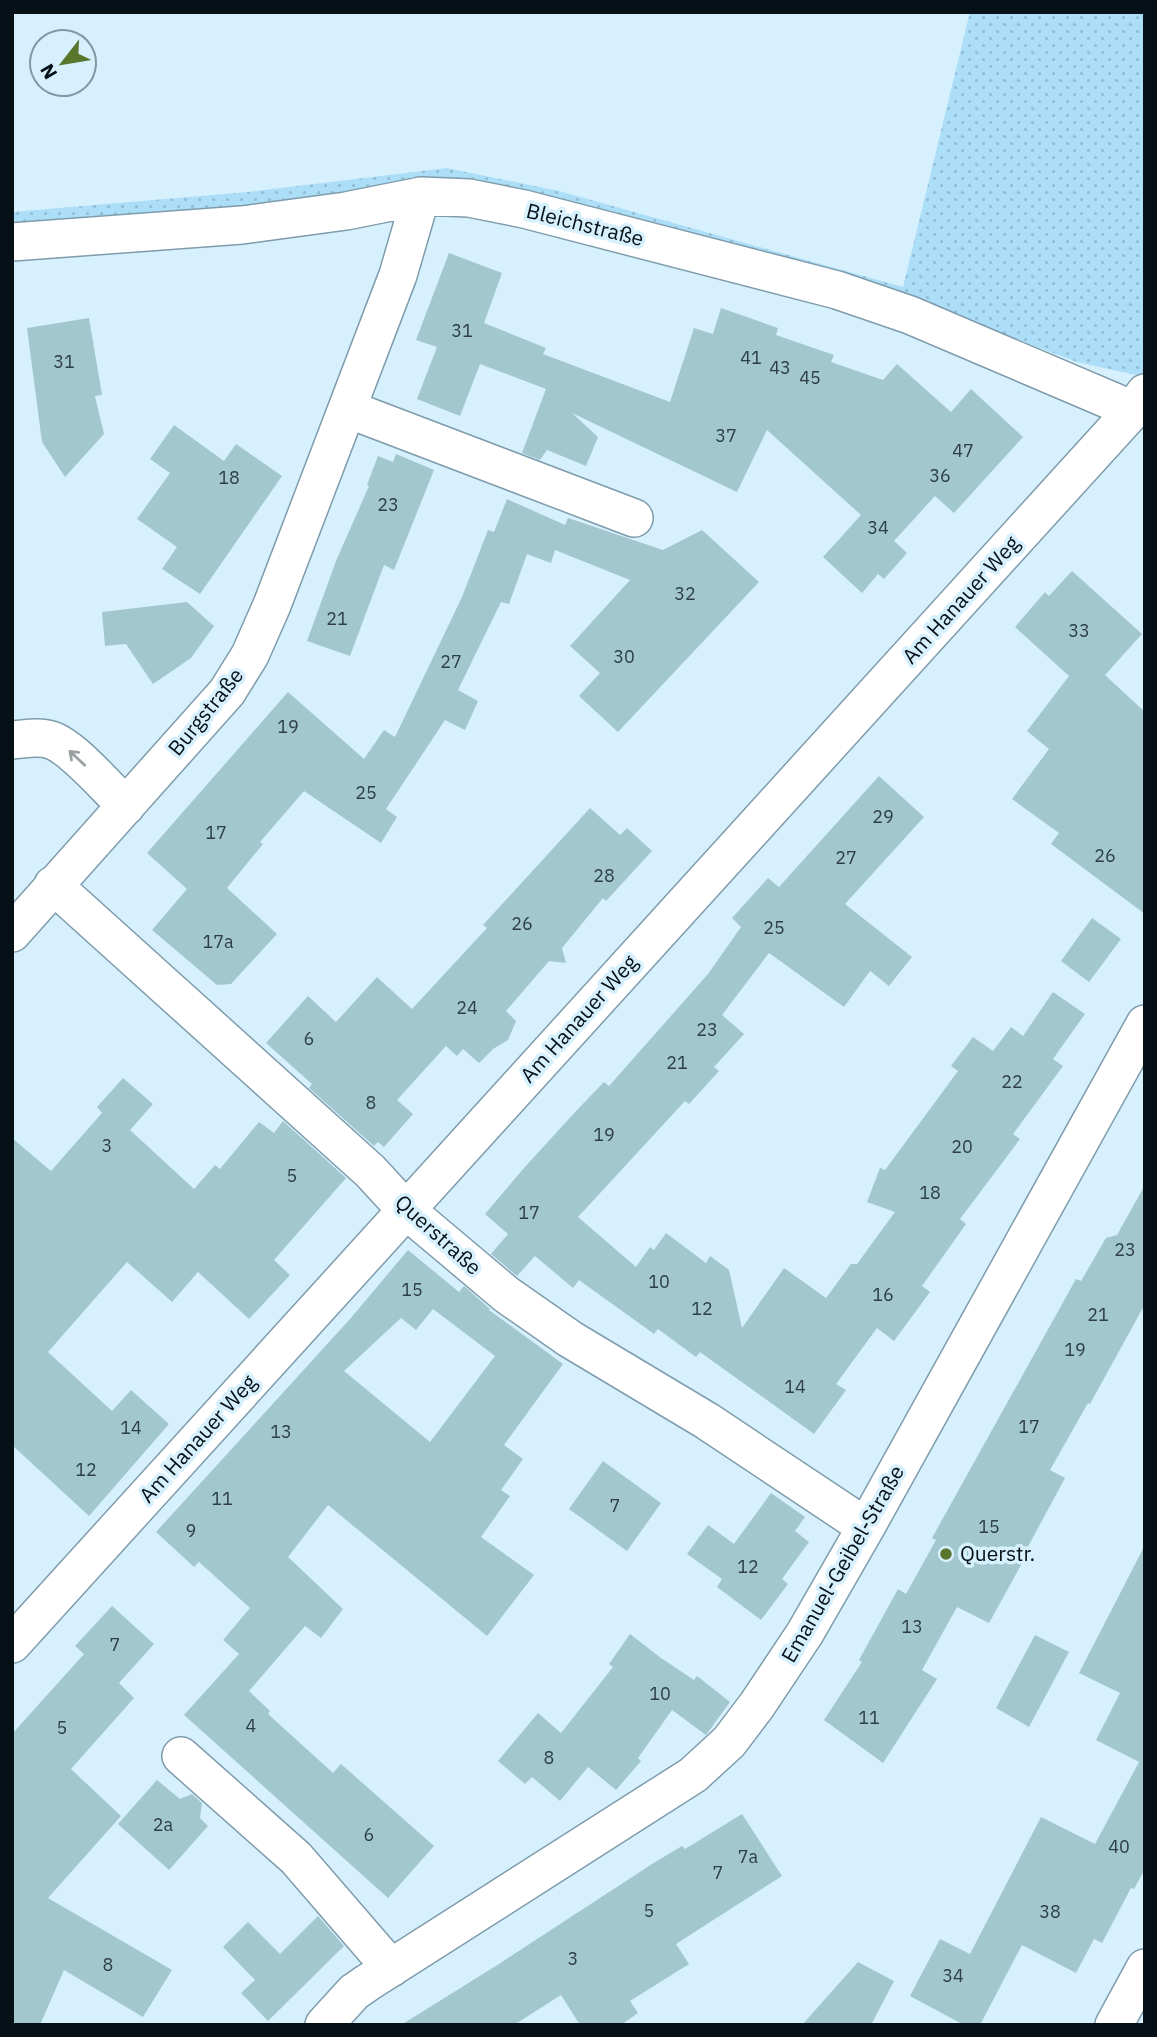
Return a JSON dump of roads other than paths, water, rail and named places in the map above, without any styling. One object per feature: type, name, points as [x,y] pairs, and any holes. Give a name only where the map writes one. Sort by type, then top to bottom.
[{"type":"street","name":"Bleichstraße","points":[[12,242],[242,225],[346,211],[421,196],[469,198],[524,209],[837,290],[1139,401]]},
{"type":"street","name":"Burgstraße","points":[[12,933],[226,692],[250,655],[398,275],[421,196]]},
{"type":"street","name":"Am Hanauer Weg","points":[[12,1644],[1139,401]]},
{"type":"street","points":[[348,409],[634,518]]},
{"type":"street","points":[[12,740],[51,740],[70,751],[126,806]]},
{"type":"street","name":"Querstraße","points":[[53,885],[370,1171],[406,1210],[507,1295],[570,1339],[707,1421],[866,1527]]},
{"type":"street","name":"Emanuel-Geibel-Straße","points":[[324,2025],[354,1992],[693,1775],[729,1742],[805,1633],[1145,1024]]},
{"type":"street","points":[[181,1756],[296,1858],[391,1968]]},
{"type":"street","points":[[1114,2025],[1145,1968]]},
{"type":"place","name":"Querstr.","points":[[946,1554]]}]
